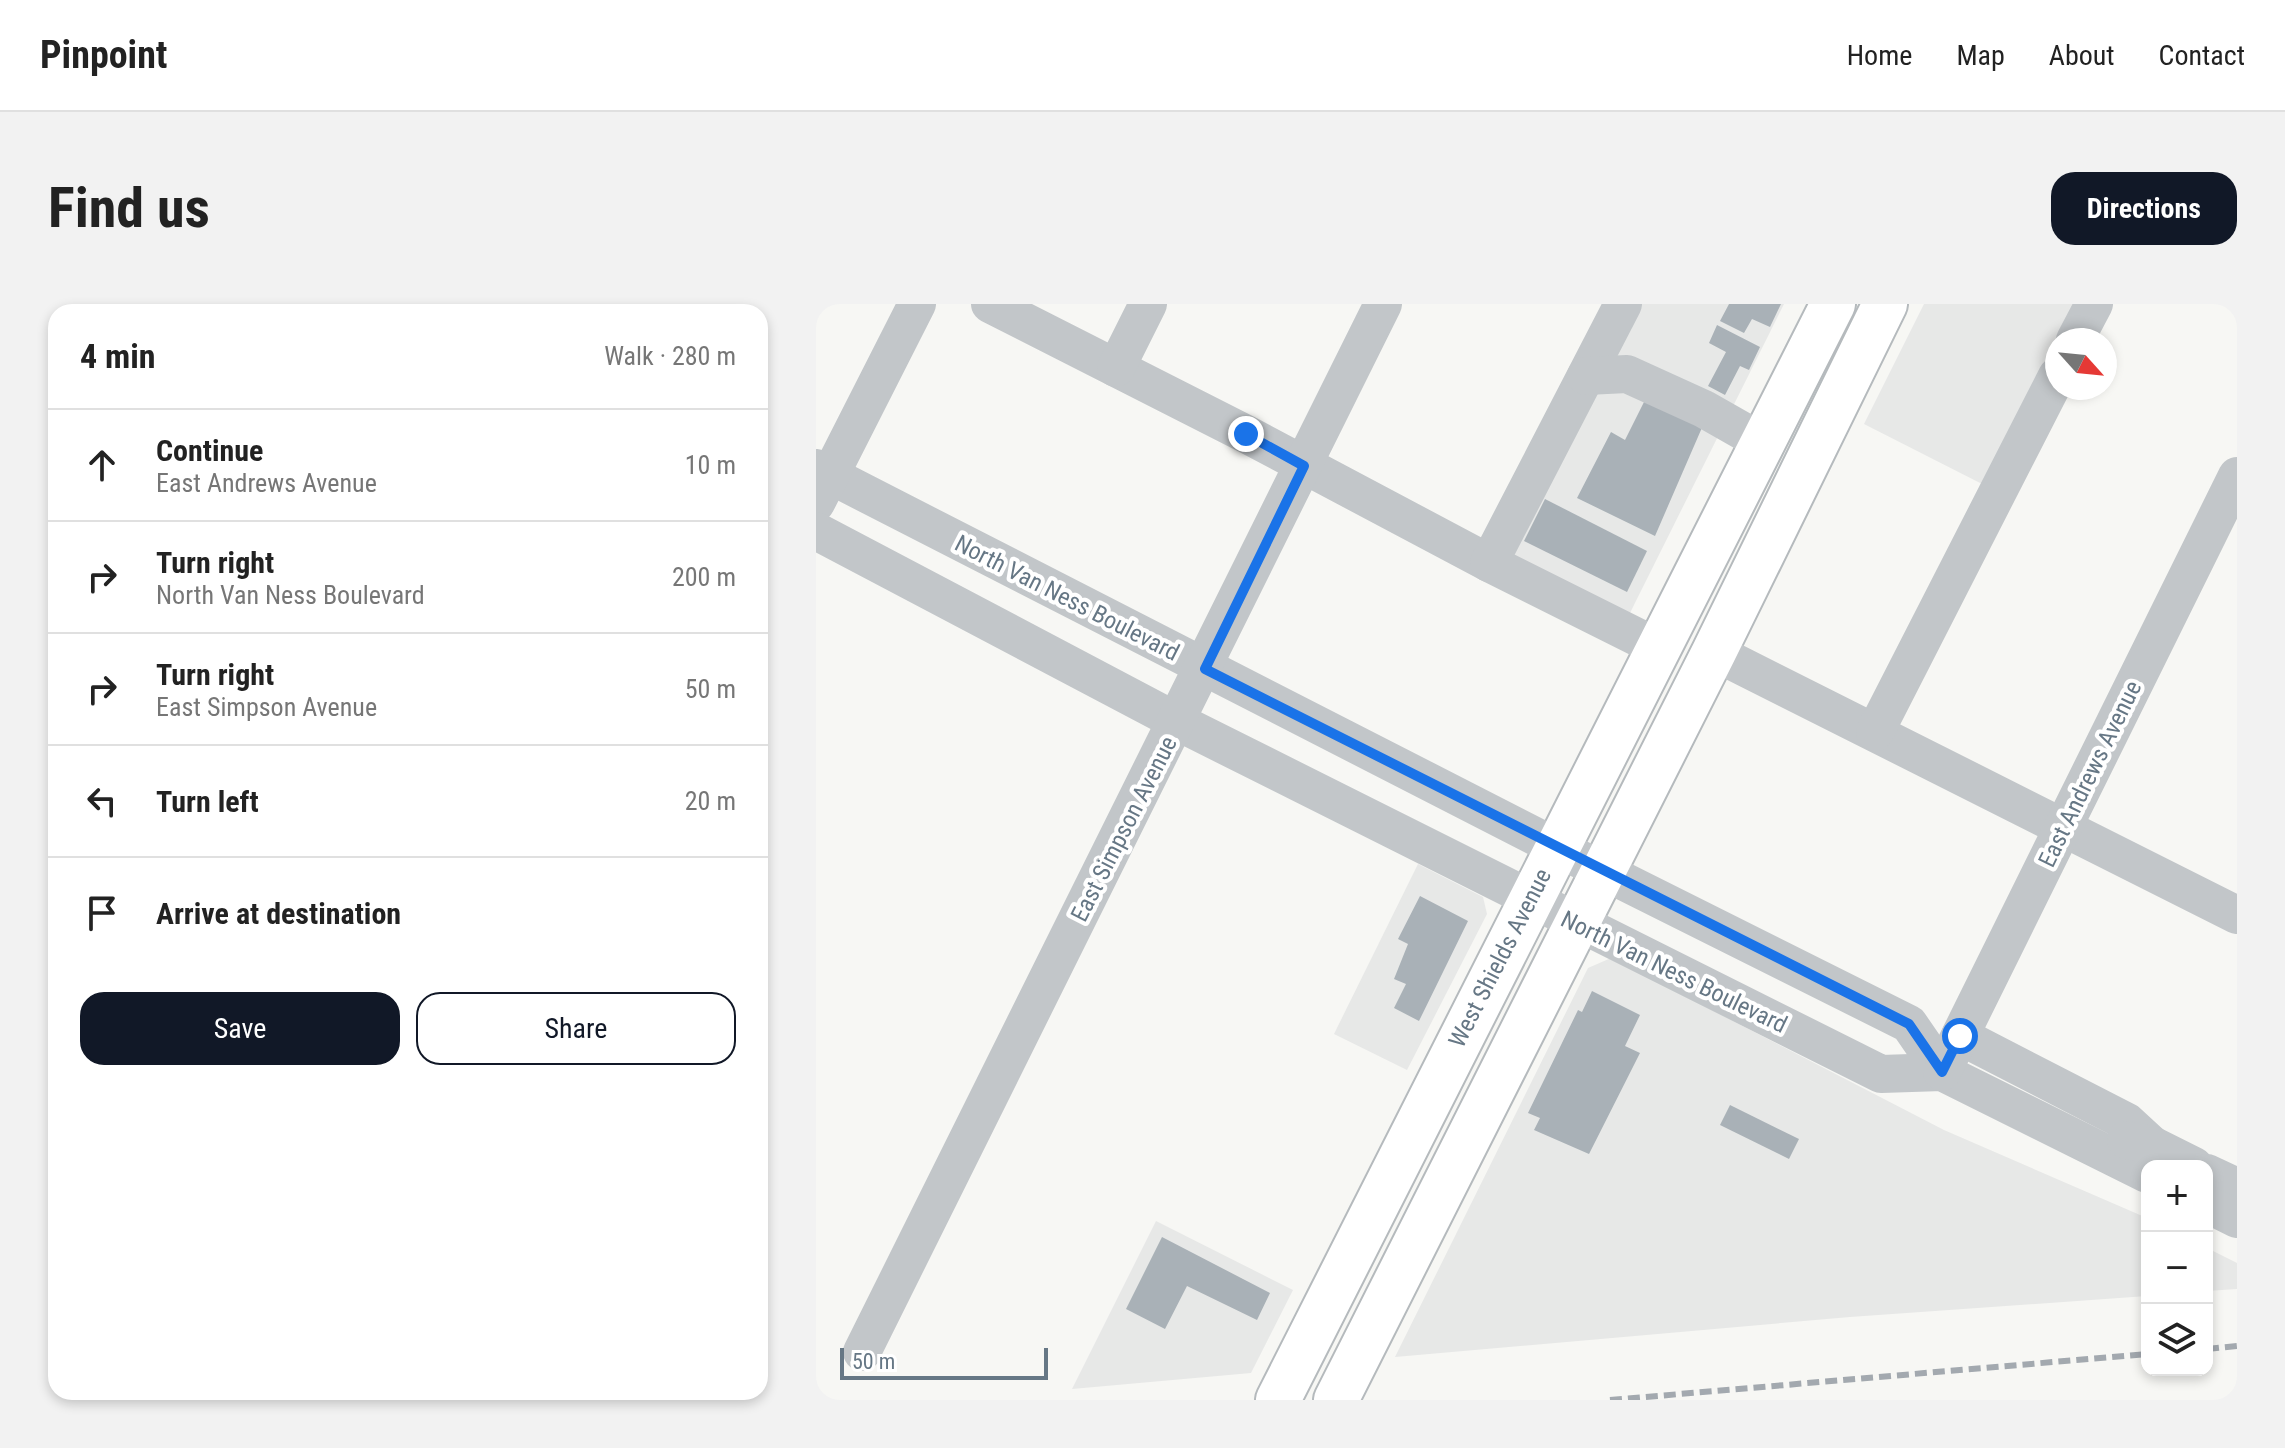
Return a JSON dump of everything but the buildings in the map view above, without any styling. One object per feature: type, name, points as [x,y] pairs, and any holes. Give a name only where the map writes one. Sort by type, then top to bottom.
[{"type":"main road","name":"West Shields Avenue","points":[[1278,1400],[1528,900],[1833,304]]},
{"type":"main road","points":[[1336,1400],[1714,652],[1885,304]]},
{"type":"street","points":[[821,482],[917,304]]},
{"type":"street","points":[[990,304],[1657,647]]},
{"type":"street","points":[[1116,368],[1148,304]]},
{"type":"street","name":"East Simpson Avenue","points":[[862,1352],[1205,669],[1383,304]]},
{"type":"street","points":[[1489,563],[1623,304]]},
{"type":"street","points":[[2081,328],[2094,304]]},
{"type":"street","points":[[1586,376],[1627,374],[1704,409],[1762,442]]},
{"type":"street","points":[[1875,732],[2045,399]]},
{"type":"street","name":"East Andrews Avenue","points":[[1942,1072],[2237,476]]},
{"type":"street","name":"North Van Ness Boulevard","points":[[821,482],[1205,669],[1909,1024],[1942,1072]]},
{"type":"street","name":"North Van Ness Boulevard","points":[[816,531],[1178,722],[1575,924],[1881,1074],[1942,1072],[2070,1136],[2149,1160]]},
{"type":"street","points":[[1714,652],[2237,915]]},
{"type":"street","points":[[1960,1036],[2127,1122],[2149,1160]]},
{"type":"street","points":[[2213,1176],[2237,1187]]},
{"type":"street","points":[[2213,1207],[2237,1219]]},
{"type":"shaded area","points":[[1633,304],[1784,304],[1626,621],[1506,560]]},
{"type":"shaded area","points":[[1924,304],[2077,304],[2065,328],[2045,328],[2045,368],[1986,486],[1864,424]]},
{"type":"shaded area","points":[[1418,864],[1483,897],[1487,914],[1407,1070],[1334,1034]]},
{"type":"shaded area","points":[[1611,958],[1944,1130],[2141,1215],[2141,1296],[1850,1317],[1395,1357],[1588,968]]},
{"type":"shaded area","points":[[1156,1221],[1293,1290],[1251,1373],[1072,1389]]},
{"type":"shaded area","points":[[2213,1251],[2237,1263],[2237,1289],[2213,1291]]},
{"type":"railway","points":[[2213,1348],[2237,1346]]},
{"type":"railway","points":[[1610,1400],[2141,1355]]},
{"type":"route","points":[[1246,434],[1304,466],[1205,669],[1909,1024],[1942,1072],[1960,1036]]}]
